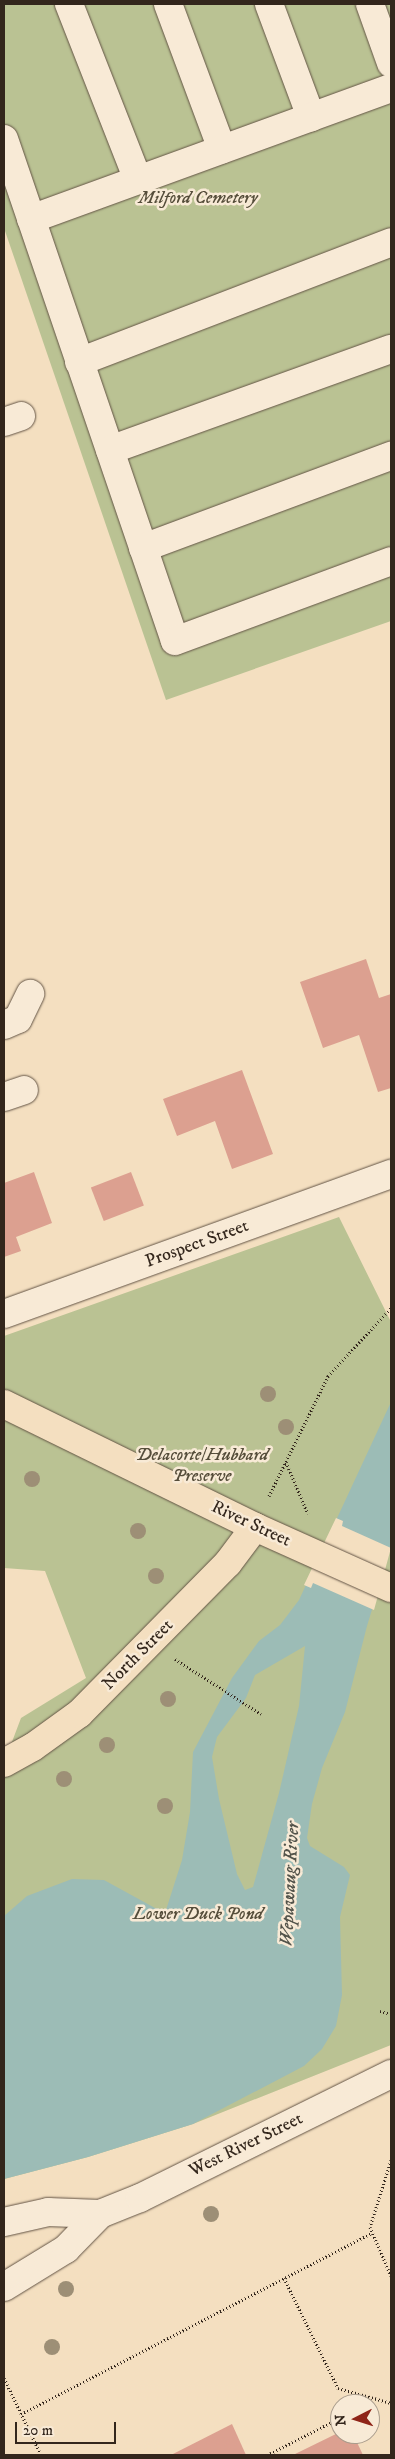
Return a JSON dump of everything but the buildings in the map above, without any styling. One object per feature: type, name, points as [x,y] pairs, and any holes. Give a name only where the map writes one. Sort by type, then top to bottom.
[{"type":"main road","name":"River Street","points":[[4,1404],[255,1527],[391,1588]]},
{"type":"main road","name":"North Street","points":[[4,1763],[34,1747],[79,1714],[151,1644],[228,1563],[255,1527]]},
{"type":"street","points":[[69,4],[138,180]]},
{"type":"street","points":[[168,4],[222,149]]},
{"type":"street","points":[[270,4],[311,117]]},
{"type":"street","points":[[370,4],[391,63]]},
{"type":"street","points":[[31,219],[391,88]]},
{"type":"street","points":[[4,140],[175,641],[391,561]]},
{"type":"street","points":[[79,362],[391,242]]},
{"type":"street","points":[[110,450],[391,349]]},
{"type":"street","points":[[143,548],[391,456]]},
{"type":"street","points":[[4,1025],[18,1018],[30,994]]},
{"type":"street","name":"Prospect Street","points":[[4,1314],[391,1174]]},
{"type":"street","name":"West River Street","points":[[4,2287],[66,2248],[100,2214],[140,2198],[391,2074]]},
{"type":"street","name":"West River Street","points":[[4,2222],[48,2212],[100,2214]]},
{"type":"path","points":[[269,1496],[328,1376],[391,1308]]},
{"type":"path","points":[[286,1462],[308,1514]]},
{"type":"path","points":[[151,1644],[261,1714]]},
{"type":"path","points":[[380,2012],[391,2014]]},
{"type":"path","points":[[391,2160],[370,2227],[391,2276]]},
{"type":"path","points":[[21,2414],[372,2233]]},
{"type":"path","points":[[284,2278],[338,2388],[391,2403]]},
{"type":"path","points":[[4,2378],[41,2455]]},
{"type":"path","points":[[267,2455],[330,2423]]},
{"type":"green space","name":"Milford Cemetery","points":[[4,4],[391,4],[391,621],[166,700],[4,228]]},
{"type":"green space","name":"Delacorte/Hubbard Preserve","points":[[339,1217],[391,1322],[391,2045],[193,2124],[88,2157],[4,2179],[4,1763],[21,1718],[86,1678],[45,1571],[4,1568],[4,1336]]},
{"type":"water","name":"Wepawaug River","points":[[391,1402],[391,1547],[367,1626],[345,1712],[322,1768],[312,1804],[307,1838],[310,1846],[344,1867],[350,1875],[340,1917],[342,1995],[336,2026],[322,2049],[304,2066],[193,2124],[88,2157],[4,2179],[4,1916],[27,1896],[72,1879],[104,1880],[155,1908],[166,1910],[182,1860],[190,1812],[193,1752],[232,1678],[259,1641],[280,1625],[299,1600]],"holes":[[[305,1646],[299,1706],[279,1793],[253,1887],[245,1890],[237,1874],[219,1799],[212,1757],[217,1737],[246,1698],[255,1675]]]},
{"type":"pier","points":[[336,1518],[343,1521],[342,1526],[391,1548],[374,1610],[313,1583],[311,1588],[304,1585]]},
{"type":"park label","name":"Lower Duck Pond","points":[[198,1914]]}]
